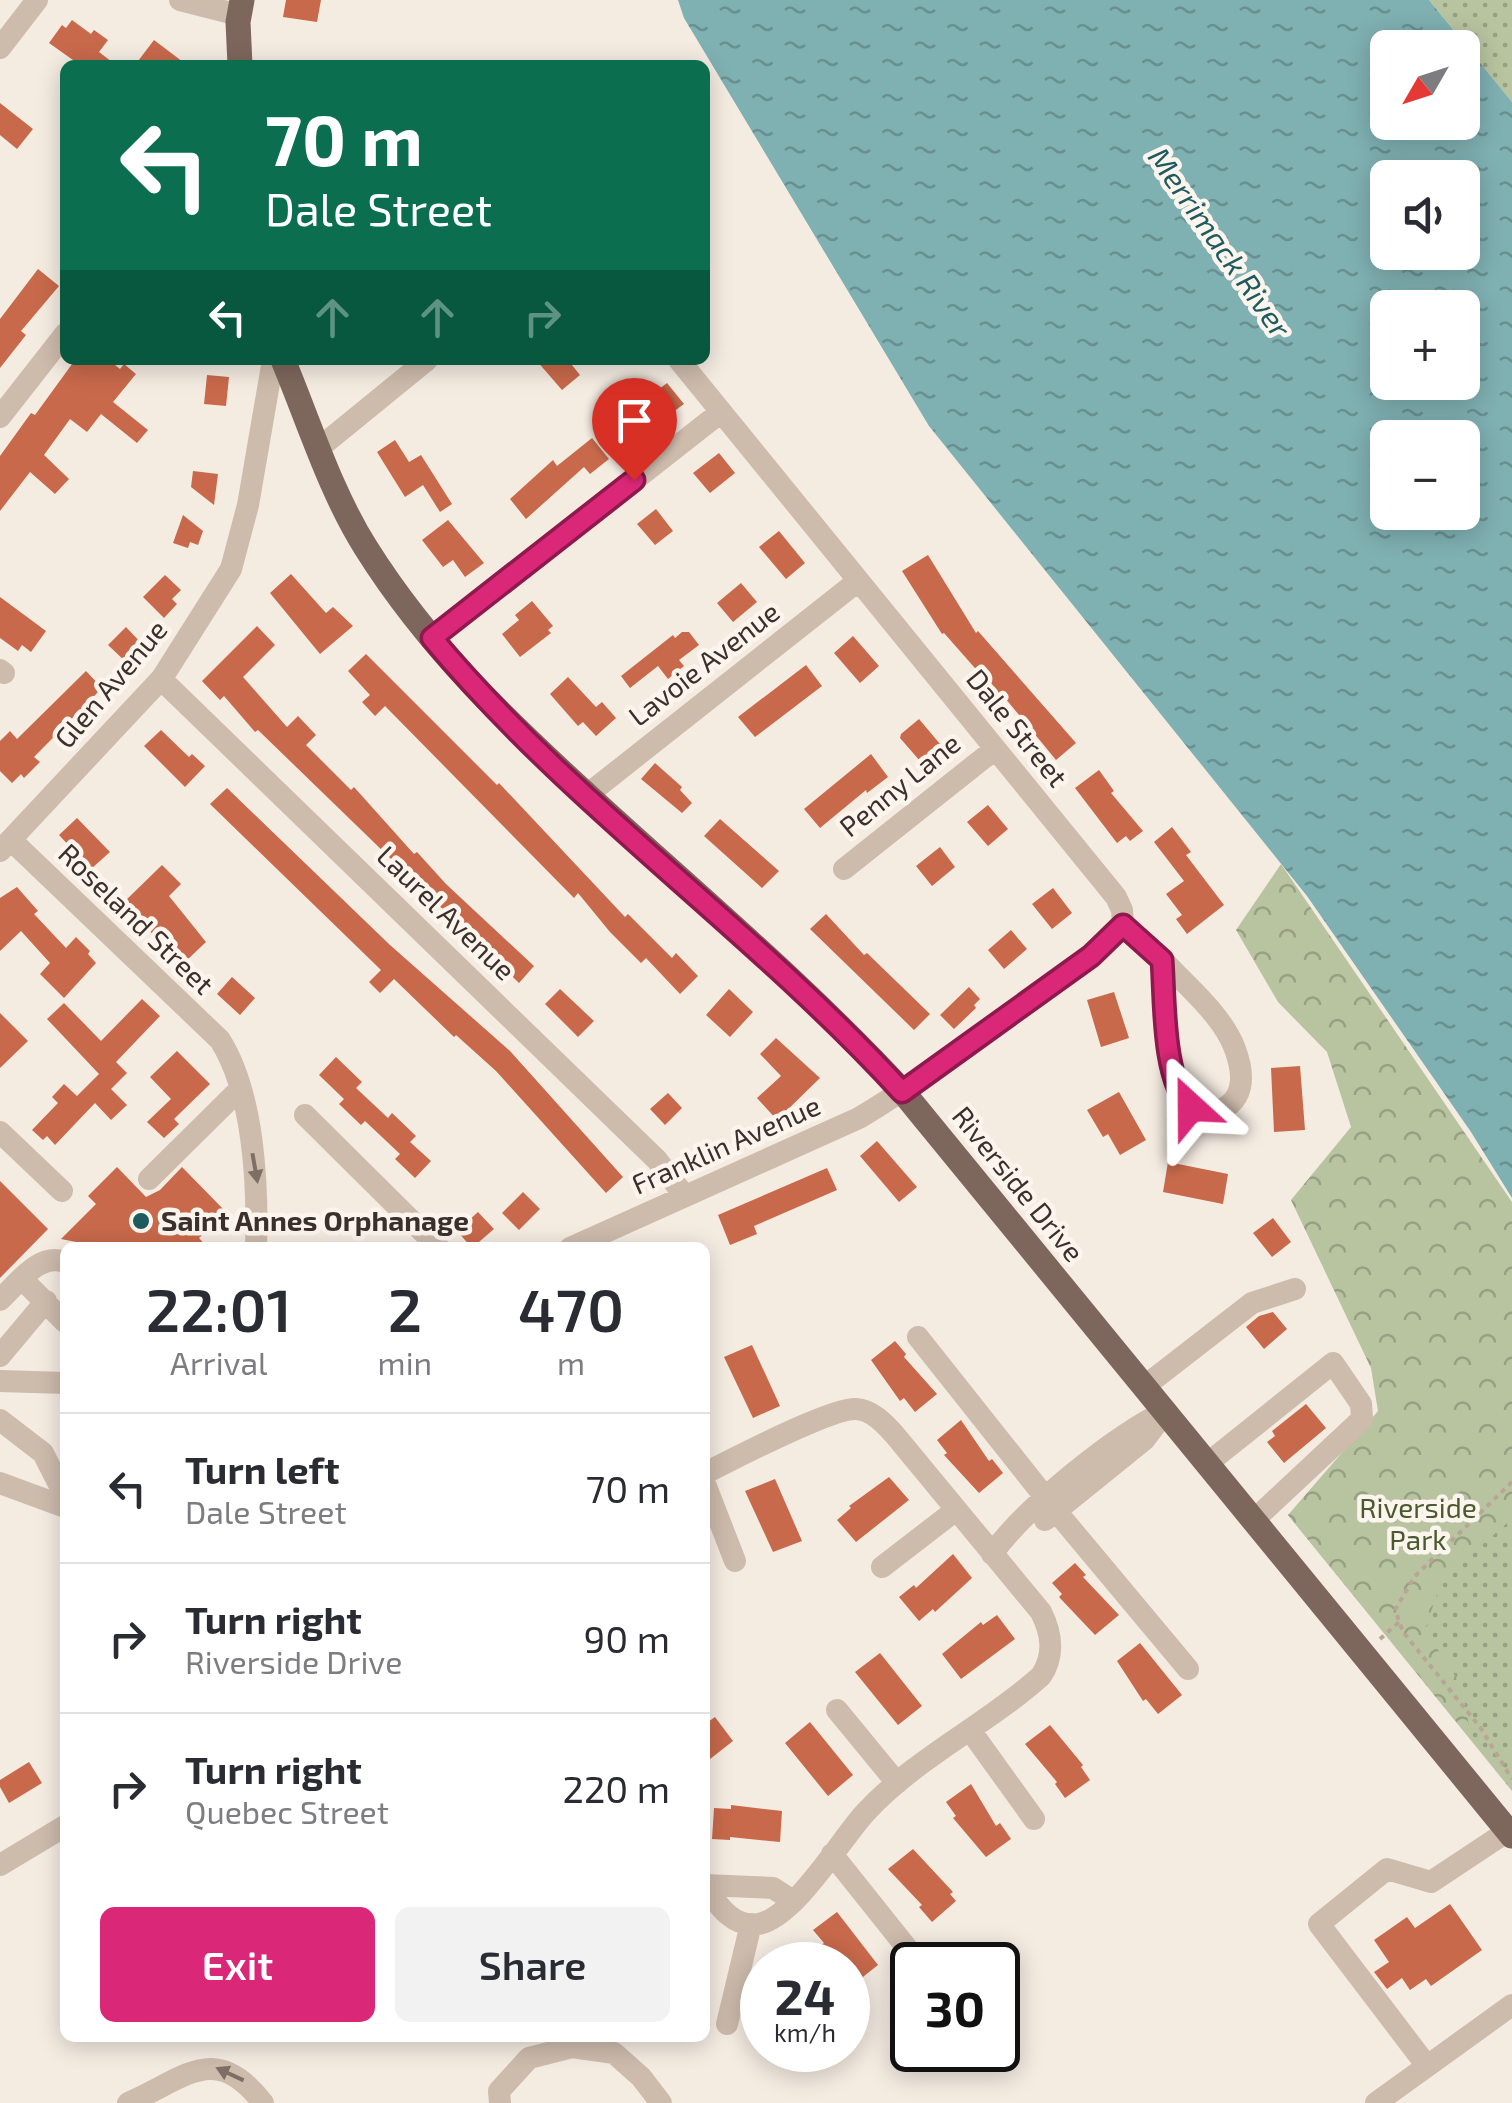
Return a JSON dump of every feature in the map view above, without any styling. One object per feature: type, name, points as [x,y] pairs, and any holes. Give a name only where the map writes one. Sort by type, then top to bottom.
[{"type":"main road","points":[[240,8],[240,60]]},
{"type":"main road","name":"Riverside Drive","points":[[285,365],[364,546],[432,638],[527,743],[802,988],[902,1092],[1510,1833]]},
{"type":"street","points":[[0,48],[37,0]]},
{"type":"street","points":[[180,0],[240,8]]},
{"type":"street","points":[[0,417],[60,340]]},
{"type":"street","name":"Glen Avenue","points":[[6,846],[161,679],[232,569],[248,505],[272,365]]},
{"type":"street","points":[[319,448],[421,365]]},
{"type":"street","name":"Dale Street","points":[[682,365],[1116,897],[1123,925]]},
{"type":"street","points":[[432,638],[721,412]]},
{"type":"street","name":"Lavoie Avenue","points":[[587,796],[858,580]]},
{"type":"street","name":"Laurel Avenue","points":[[161,679],[657,1160],[684,1195]]},
{"type":"street","name":"Penny Lane","points":[[844,869],[995,748]]},
{"type":"street","name":"Roseland Street","points":[[6,846],[220,1040],[234,1062],[240,1089]]},
{"type":"street","points":[[902,1092],[1091,956],[1123,925],[1162,960],[1220,1024],[1234,1047],[1241,1083],[1237,1096],[1223,1109],[1197,1110],[1178,1092],[1162,960]]},
{"type":"street","points":[[149,1180],[240,1089]]},
{"type":"street","points":[[240,1089],[258,1184],[256,1242]]},
{"type":"street","name":"Franklin Avenue","points":[[583,1242],[859,1118],[902,1092]]},
{"type":"street","points":[[306,1115],[433,1242]]},
{"type":"street","points":[[0,1132],[62,1191]]},
{"type":"street","points":[[0,1300],[41,1262],[60,1259]]},
{"type":"street","points":[[22,1279],[60,1316]]},
{"type":"street","points":[[1144,1386],[1252,1303],[1296,1289]]},
{"type":"street","points":[[0,1356],[46,1301]]},
{"type":"street","points":[[918,1337],[1188,1669]]},
{"type":"street","points":[[1208,1463],[1332,1363],[1362,1404],[1362,1419],[1254,1520]]},
{"type":"street","points":[[0,1382],[60,1383]]},
{"type":"street","points":[[710,1470],[830,1414],[853,1409],[872,1414],[888,1427],[1041,1612],[1051,1640],[1041,1676],[897,1783],[772,1919],[751,1924],[730,1918],[710,1892]]},
{"type":"street","points":[[992,1554],[1019,1541],[1051,1505],[1144,1440],[1166,1411]]},
{"type":"street","points":[[0,1420],[54,1453]]},
{"type":"street","points":[[0,1482],[60,1505]]},
{"type":"street","points":[[710,1497],[734,1561]]},
{"type":"street","points":[[882,1567],[956,1510]]},
{"type":"street","points":[[837,1710],[897,1783]]},
{"type":"street","points":[[970,1730],[1034,1819]]},
{"type":"street","points":[[0,1865],[60,1829]]},
{"type":"street","points":[[1428,2066],[1319,1924],[1387,1869],[1430,1882],[1510,1833]]},
{"type":"street","points":[[832,1854],[902,1942]]},
{"type":"street","points":[[710,1886],[773,1888],[793,1900]]},
{"type":"street","points":[[727,2024],[751,1924]]},
{"type":"street","points":[[1376,2103],[1512,2005]]},
{"type":"street","points":[[500,2103],[499,2092],[529,2058],[572,2047],[614,2053],[641,2077],[661,2103]]},
{"type":"street","points":[[128,2103],[205,2068],[220,2067],[242,2078],[264,2103]]},
{"type":"street","points":[[180,2103],[188,2075]]},
{"type":"path","points":[[1512,1482],[1415,1576],[1395,1610],[1402,1632],[1480,1727],[1512,1778]]},
{"type":"path","points":[[1377,1641],[1399,1622]]},
{"type":"green space","points":[[1429,0],[1512,0],[1512,102],[1480,63],[1480,30],[1453,30]]},
{"type":"green space","points":[[1281,864],[1512,1202],[1512,1519],[1442,1579],[1425,1630],[1461,1685],[1472,1741],[1288,1515],[1378,1411],[1371,1368],[1291,1200],[1351,1127],[1327,1052],[1278,1002],[1236,930]]},
{"type":"green space","name":"Riverside Park","points":[[1512,1308],[1512,1791],[1288,1515]]},
{"type":"water","name":"Merrimack River","points":[[678,0],[1429,0],[1453,30],[1370,30],[1370,140],[1480,140],[1480,63],[1512,102],[1512,1198],[1471,1132],[1307,896],[929,426],[684,18]]},
{"type":"building","points":[[286,0],[321,0],[317,22],[283,17]]},
{"type":"building","points":[[72,20],[91,34],[94,30],[108,40],[99,52],[109,60],[73,60],[49,43],[62,25],[66,28]]},
{"type":"building","points":[[154,40],[180,60],[139,60]]},
{"type":"building","points":[[0,103],[33,129],[17,149],[0,135]]},
{"type":"building","points":[[38,269],[59,286],[21,331],[26,335],[0,368],[0,319]]},
{"type":"building","points":[[71,365],[115,365],[120,369],[125,365],[136,374],[113,402],[148,430],[137,443],[101,414],[87,432],[70,419],[44,455],[69,479],[55,494],[30,472],[0,511],[0,456],[31,413],[35,415]]},
{"type":"building","points":[[540,365],[572,365],[580,375],[562,390]]},
{"type":"building","points":[[207,375],[229,377],[226,406],[204,404]]},
{"type":"building","points":[[667,383],[684,404],[662,420],[646,399]]},
{"type":"building","points":[[592,438],[609,459],[590,474],[584,467],[526,519],[510,499],[553,460],[557,466]]},
{"type":"building","points":[[395,440],[409,462],[421,455],[452,504],[440,512],[423,485],[405,497],[377,452]]},
{"type":"building","points":[[719,453],[735,473],[710,493],[693,473]]},
{"type":"building","points":[[193,471],[218,474],[214,505],[191,487]]},
{"type":"building","points":[[656,509],[673,531],[655,545],[637,524]]},
{"type":"building","points":[[183,515],[203,531],[198,545],[190,542],[188,548],[173,543]]},
{"type":"building","points":[[448,520],[484,563],[465,577],[453,560],[443,567],[422,540]]},
{"type":"building","points":[[779,531],[805,563],[786,579],[759,547]]},
{"type":"building","points":[[928,555],[976,633],[1076,743],[1056,760],[1005,698],[942,634],[902,571]]},
{"type":"building","points":[[291,574],[326,613],[333,607],[353,626],[320,654],[270,593]]},
{"type":"building","points":[[165,575],[181,590],[172,599],[177,604],[164,618],[143,597]]},
{"type":"building","points":[[741,583],[757,602],[733,622],[717,603]]},
{"type":"building","points":[[0,597],[46,631],[31,652],[22,645],[18,651],[0,638]]},
{"type":"building","points":[[532,601],[553,626],[548,630],[551,633],[520,657],[502,634],[519,620],[515,615]]},
{"type":"building","points":[[257,626],[275,645],[243,677],[287,727],[298,716],[316,735],[306,745],[351,790],[354,787],[414,854],[417,852],[534,966],[519,983],[258,730],[255,732],[224,696],[220,700],[202,681]]},
{"type":"building","points":[[126,627],[143,645],[126,662],[108,645]]},
{"type":"building","points":[[682,632],[689,632],[699,645],[679,660],[684,666],[668,679],[658,666],[630,688],[621,676]]},
{"type":"building","points":[[853,636],[879,666],[860,683],[834,653]]},
{"type":"building","points":[[366,654],[499,783],[625,917],[628,914],[672,958],[676,953],[698,976],[680,994],[646,958],[641,963],[578,893],[574,898],[385,706],[375,716],[362,702],[370,695],[348,671]]},
{"type":"building","points":[[806,665],[822,686],[755,737],[738,717]]},
{"type":"building","points":[[86,671],[102,688],[34,757],[40,762],[24,778],[21,774],[12,783],[0,771],[0,741],[10,731],[17,739]]},
{"type":"building","points":[[568,677],[596,707],[602,702],[616,718],[596,736],[583,722],[578,726],[550,694]]},
{"type":"building","points":[[919,719],[940,744],[920,761],[900,738]]},
{"type":"building","points":[[161,730],[189,757],[192,754],[205,766],[185,787],[144,746]]},
{"type":"building","points":[[871,754],[888,777],[820,828],[804,809]]},
{"type":"building","points":[[655,763],[682,787],[680,790],[692,803],[682,813],[641,779]]},
{"type":"building","points":[[1099,770],[1114,791],[1111,793],[1143,831],[1130,841],[1126,836],[1117,843],[1075,788]]},
{"type":"building","points":[[227,788],[390,945],[510,1051],[623,1177],[606,1193],[496,1071],[394,979],[380,993],[369,982],[381,970],[210,804]]},
{"type":"building","points":[[988,805],[1008,829],[988,846],[967,822]]},
{"type":"building","points":[[77,818],[110,852],[91,869],[59,835]]},
{"type":"building","points":[[720,819],[779,871],[762,888],[704,836]]},
{"type":"building","points":[[1172,827],[1191,852],[1186,855],[1224,905],[1187,934],[1176,919],[1182,915],[1166,894],[1184,881],[1154,842]]},
{"type":"building","points":[[940,847],[955,867],[932,886],[916,866]]},
{"type":"building","points":[[162,865],[181,884],[169,896],[206,942],[186,961],[163,940],[160,942],[123,903]]},
{"type":"building","points":[[17,887],[38,911],[34,914],[66,948],[76,937],[96,963],[64,998],[40,974],[50,963],[21,931],[0,951],[0,898]]},
{"type":"building","points":[[1053,888],[1072,913],[1052,929],[1032,904]]},
{"type":"building","points":[[826,914],[864,955],[867,953],[930,1014],[914,1030],[810,929]]},
{"type":"building","points":[[1011,930],[1027,949],[1004,969],[988,950]]},
{"type":"building","points":[[232,977],[255,998],[240,1015],[217,994]]},
{"type":"building","points":[[969,987],[980,999],[954,1029],[940,1015]]},
{"type":"building","points":[[560,989],[594,1021],[578,1037],[545,1004]]},
{"type":"building","points":[[729,989],[753,1012],[730,1037],[706,1015]]},
{"type":"building","points":[[1114,992],[1129,1038],[1101,1047],[1087,1000]]},
{"type":"building","points":[[142,999],[160,1016],[116,1062],[127,1073],[111,1089],[127,1105],[111,1120],[95,1103],[55,1145],[47,1136],[43,1140],[32,1130],[58,1103],[52,1097],[64,1084],[77,1096],[99,1074],[47,1019],[64,1003],[101,1041]]},
{"type":"building","points":[[0,1013],[28,1041],[0,1068]]},
{"type":"building","points":[[776,1038],[820,1078],[777,1120],[757,1098],[781,1076],[760,1054]]},
{"type":"building","points":[[177,1051],[210,1084],[174,1119],[179,1124],[164,1138],[147,1122],[171,1099],[150,1077]]},
{"type":"building","points":[[336,1057],[362,1082],[356,1088],[388,1118],[392,1113],[416,1136],[410,1142],[431,1161],[415,1178],[395,1159],[400,1154],[365,1121],[361,1125],[339,1104],[344,1099],[319,1075]]},
{"type":"building","points":[[1300,1066],[1305,1130],[1274,1132],[1271,1068]]},
{"type":"building","points":[[1119,1092],[1146,1140],[1120,1155],[1108,1134],[1103,1137],[1087,1110]]},
{"type":"building","points":[[668,1093],[682,1108],[665,1125],[650,1109]]},
{"type":"building","points":[[877,1141],[917,1187],[899,1202],[860,1156]]},
{"type":"building","points":[[1168,1162],[1228,1174],[1223,1204],[1163,1192]]},
{"type":"building","name":"Saint Annes Orphanage","points":[[117,1167],[146,1197],[160,1190],[182,1167],[226,1212],[199,1238],[203,1242],[61,1239],[96,1204],[88,1196]]},
{"type":"building","points":[[827,1168],[837,1190],[754,1226],[757,1234],[730,1245],[718,1215]]},
{"type":"building","points":[[0,1181],[48,1229],[0,1278]]},
{"type":"building","points":[[523,1192],[540,1209],[519,1230],[502,1213]]},
{"type":"building","points":[[478,1212],[494,1229],[479,1242],[467,1242],[457,1231]]},
{"type":"building","points":[[1273,1218],[1291,1242],[1272,1257],[1253,1233]]},
{"type":"building","points":[[1273,1312],[1287,1329],[1264,1349],[1246,1327],[1259,1316]]},
{"type":"building","points":[[895,1341],[937,1394],[915,1412],[904,1398],[900,1401],[871,1360]]},
{"type":"building","points":[[752,1345],[780,1406],[753,1418],[724,1357]]},
{"type":"building","points":[[1306,1404],[1326,1428],[1284,1463],[1267,1442],[1275,1436],[1272,1431]]},
{"type":"building","points":[[961,1420],[989,1461],[992,1459],[1003,1473],[979,1493],[944,1455],[947,1453],[937,1440]]},
{"type":"building","points":[[889,1477],[909,1500],[856,1542],[837,1520],[849,1506]]},
{"type":"building","points":[[775,1479],[802,1541],[773,1552],[745,1491]]},
{"type":"building","points":[[953,1554],[972,1578],[935,1612],[933,1609],[919,1621],[899,1597],[914,1585],[916,1588]]},
{"type":"building","points":[[1075,1563],[1119,1615],[1095,1635],[1059,1597],[1062,1594],[1052,1583]]},
{"type":"building","points":[[997,1615],[1015,1639],[961,1679],[942,1654],[981,1622],[983,1625]]},
{"type":"building","points":[[1140,1643],[1182,1695],[1158,1714],[1146,1699],[1143,1701],[1117,1661]]},
{"type":"building","points":[[880,1653],[922,1706],[898,1725],[855,1672]]},
{"type":"building","points":[[715,1717],[733,1741],[710,1759],[710,1720]]},
{"type":"building","points":[[810,1722],[853,1775],[828,1796],[785,1743]]},
{"type":"building","points":[[1050,1725],[1083,1765],[1090,1780],[1065,1798],[1057,1782],[1025,1744]]},
{"type":"building","points":[[29,1762],[42,1783],[9,1803],[0,1780]]},
{"type":"building","points":[[971,1784],[996,1826],[1000,1823],[1011,1839],[986,1857],[953,1818],[956,1816],[946,1802]]},
{"type":"building","points":[[731,1805],[782,1811],[780,1842],[712,1839],[714,1808],[731,1809]]},
{"type":"building","points":[[913,1849],[953,1892],[950,1894],[956,1901],[932,1922],[919,1907],[922,1905],[888,1869]]},
{"type":"building","points":[[1450,1904],[1482,1950],[1431,1986],[1426,1979],[1410,1990],[1402,1978],[1387,1989],[1374,1972],[1389,1962],[1374,1940],[1407,1917],[1415,1928]]},
{"type":"building","points":[[837,1912],[860,1942],[823,1942],[813,1930]]},
{"type":"building","points":[[870,1955],[878,1965],[870,1971]]},
{"type":"place","name":"Saint Annes Orphanage","points":[[141,1221]]},
{"type":"route","points":[[634,480],[432,638],[474,688],[527,743],[802,988],[902,1092],[1091,956],[1123,925],[1162,960],[1172,1067],[1178,1092],[1191,1107]]}]
